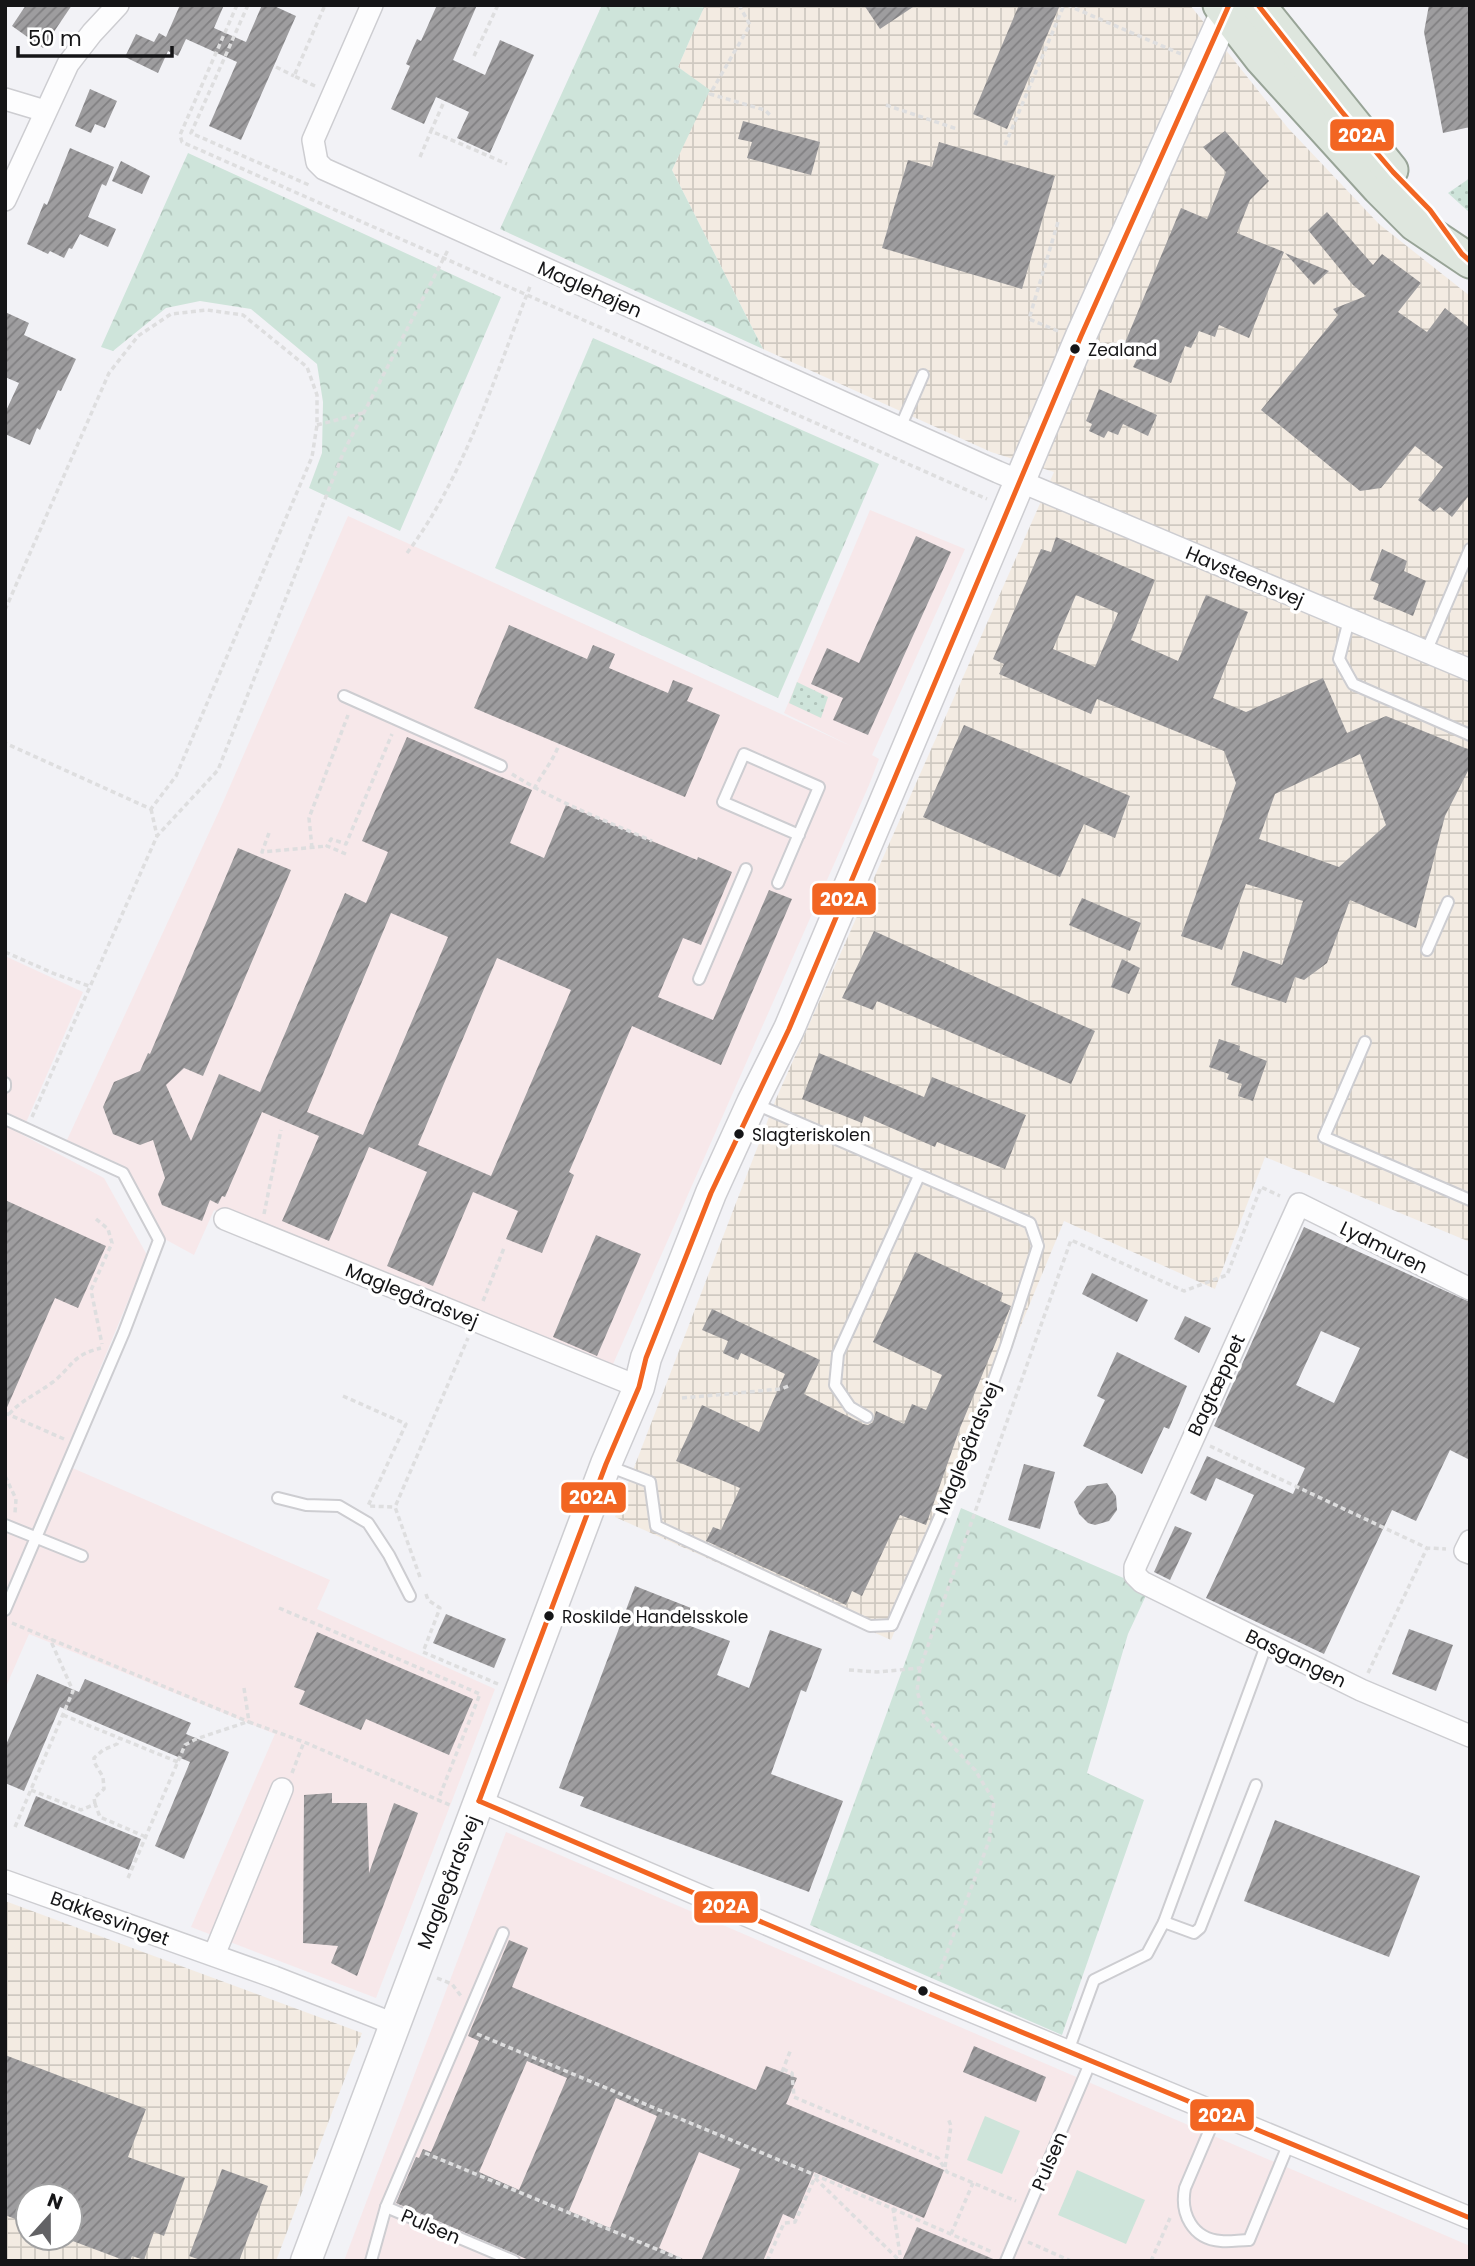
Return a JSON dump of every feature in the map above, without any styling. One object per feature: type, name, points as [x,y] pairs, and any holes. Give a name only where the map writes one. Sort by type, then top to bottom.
[{"type":"main road","points":[[1258,5],[1384,162],[1430,210],[1466,258]]},
{"type":"main road","points":[[1225,7],[1261,58],[1379,188],[1415,224],[1466,258]]},
{"type":"street","points":[[5,200],[68,64],[118,5]]},
{"type":"street","name":"Maglehøjen","points":[[372,5],[313,141],[317,162],[324,169],[1020,481]]},
{"type":"street","name":"Maglegårdsvej","points":[[306,2261],[606,1464],[639,1387],[646,1358],[711,1194],[789,1029],[1079,340],[1225,7]]},
{"type":"street","points":[[5,99],[46,111]]},
{"type":"street","name":"Havsteensvej","points":[[1020,481],[1470,670]]},
{"type":"street","name":"Lydmuren","points":[[1299,1204],[1470,1289]]},
{"type":"street","name":"Bagtæppet","points":[[1135,1567],[1299,1204]]},
{"type":"street","name":"Maglegårdsvej","points":[[225,1219],[639,1387]]},
{"type":"street","name":"Basgangen","points":[[1135,1567],[1135,1575],[1142,1582],[1361,1690],[1470,1736]]},
{"type":"street","points":[[214,1955],[284,1786]]},
{"type":"street","points":[[477,1808],[1470,2218]]},
{"type":"street","name":"Bakkesvinget","points":[[5,1881],[214,1955],[394,2024]]},
{"type":"lane","points":[[900,428],[923,375]]},
{"type":"lane","points":[[1426,652],[1470,549]]},
{"type":"lane","points":[[1349,620],[1339,659],[1353,684],[1470,735]]},
{"type":"lane","points":[[349,698],[501,766]]},
{"type":"lane","points":[[778,883],[799,835],[819,787],[744,754],[723,802],[799,835]]},
{"type":"lane","points":[[699,979],[746,869]]},
{"type":"lane","points":[[1427,950],[1448,902]]},
{"type":"lane","points":[[1365,1042],[1324,1137],[1470,1200]]},
{"type":"lane","name":"Maglegårdsvej","points":[[606,1464],[650,1482],[656,1526],[870,1626],[892,1625],[967,1454],[1038,1246],[1030,1223],[752,1103]]},
{"type":"lane","points":[[5,1119],[123,1173],[159,1240],[124,1332],[5,1610]]},
{"type":"lane","points":[[867,1418],[850,1407],[835,1385],[838,1354],[919,1176]]},
{"type":"lane","points":[[278,1498],[306,1505],[339,1506],[368,1523],[410,1595]]},
{"type":"lane","points":[[8,1526],[82,1556]]},
{"type":"lane","points":[[1068,2051],[1094,1980],[1147,1954],[1164,1922],[1267,1643]]},
{"type":"lane","points":[[1164,1922],[1188,1933],[1194,1933],[1200,1928],[1256,1785]]},
{"type":"lane","points":[[371,2261],[386,2207],[503,1933]]},
{"type":"lane","name":"Pulsen","points":[[1007,2260],[1091,2061]]},
{"type":"lane","points":[[1217,2113],[1185,2188],[1184,2209],[1190,2224],[1198,2233],[1209,2239],[1249,2239],[1289,2143]]},
{"type":"lane","name":"Pulsen","points":[[386,2207],[514,2261]]},
{"type":"path","points":[[293,76],[325,5]]},
{"type":"path","points":[[474,56],[498,5]]},
{"type":"path","points":[[739,5],[750,25],[710,94],[765,110],[772,117]]},
{"type":"path","points":[[1005,145],[1065,5],[1202,63]]},
{"type":"path","points":[[276,67],[333,94]]},
{"type":"path","points":[[420,157],[443,104]]},
{"type":"path","points":[[886,105],[957,129]]},
{"type":"path","points":[[431,131],[507,164]]},
{"type":"path","points":[[1058,222],[1028,319],[1079,340]]},
{"type":"path","points":[[27,1128],[157,836],[218,770],[344,451],[449,248]]},
{"type":"path","points":[[407,553],[427,526],[461,459],[538,265]]},
{"type":"path","points":[[5,610],[109,373],[138,335],[171,314],[207,310],[243,315],[307,367],[317,395],[317,425],[312,457],[176,776],[151,809],[157,836]]},
{"type":"path","points":[[317,425],[363,413]]},
{"type":"path","points":[[312,848],[309,818],[313,801],[349,698]]},
{"type":"path","points":[[327,846],[331,839],[346,844],[398,719]]},
{"type":"path","points":[[5,743],[151,809]]},
{"type":"path","points":[[534,789],[559,744]]},
{"type":"path","points":[[501,766],[534,789],[652,841]]},
{"type":"path","points":[[269,833],[262,852],[327,846],[346,855]]},
{"type":"path","points":[[5,952],[89,986]]},
{"type":"path","points":[[259,1233],[281,1130]]},
{"type":"path","points":[[930,1994],[989,1841],[994,1801],[975,1770],[925,1717],[917,1691],[920,1668],[1071,1240],[1184,1291],[1227,1275],[1261,1187]]},
{"type":"path","points":[[95,1361],[103,1344],[90,1290],[112,1243],[108,1229],[96,1219]]},
{"type":"path","points":[[504,1248],[395,1507],[428,1600],[440,1608],[423,1652],[521,1694]]},
{"type":"path","points":[[76,1445],[7,1413],[52,1382],[72,1361],[83,1354],[101,1349]]},
{"type":"path","points":[[682,1398],[781,1389],[790,1385]]},
{"type":"path","points":[[343,1396],[406,1424],[368,1506],[395,1507]]},
{"type":"path","points":[[1192,1438],[1427,1548],[1468,1548]]},
{"type":"path","points":[[5,1476],[16,1499],[15,1515],[8,1526]]},
{"type":"path","points":[[1361,1690],[1427,1548]]},
{"type":"path","points":[[279,1608],[480,1695],[438,1800]]},
{"type":"path","points":[[5,1620],[249,1722],[304,1742],[438,1800],[477,1808]]},
{"type":"path","points":[[15,1827],[73,1691],[50,1639]]},
{"type":"path","points":[[849,1670],[877,1672],[920,1668]]},
{"type":"path","points":[[244,1688],[249,1722]]},
{"type":"path","points":[[63,1715],[178,1762]]},
{"type":"path","points":[[128,1878],[185,1745],[249,1722]]},
{"type":"path","points":[[119,1740],[94,1758],[103,1777],[104,1789],[94,1798],[94,1804],[100,1817],[146,1838]]},
{"type":"path","points":[[284,1786],[304,1742]]},
{"type":"path","points":[[31,1790],[81,1810],[94,1804]]},
{"type":"path","points":[[437,1978],[452,1984],[460,1996],[474,2002]]},
{"type":"path","points":[[462,2028],[751,2146],[815,2177],[893,2208],[1007,2260]]},
{"type":"path","points":[[791,2049],[782,2071],[792,2073],[794,2097],[938,2158],[947,2172],[1030,2207]]},
{"type":"path","points":[[945,2168],[951,2126],[948,2118]]},
{"type":"path","points":[[411,2148],[685,2261]]},
{"type":"path","points":[[767,2261],[784,2223],[795,2222],[815,2177]]},
{"type":"path","points":[[815,2177],[900,2261]]},
{"type":"path","points":[[951,2234],[973,2183]]},
{"type":"path","points":[[893,2208],[900,2261]]},
{"type":"path","points":[[1151,2261],[1173,2212],[1184,2209]]},
{"type":"path","points":[[1017,2237],[1071,2261]]},
{"type":"shaded area","points":[[705,5],[1190,5],[1288,128],[1379,224],[1470,296],[1470,1242],[1265,1157],[1215,1289],[1064,1221],[891,1640],[615,1517],[776,1099],[1054,472],[991,452],[763,349],[672,170],[709,90],[678,67]]},
{"type":"shaded area","points":[[870,510],[965,549],[872,755],[879,759],[869,785],[610,1371],[214,1210],[194,1255],[161,1237],[126,1167],[67,1140],[220,809],[348,516],[851,746],[784,713]]},
{"type":"shaded area","points":[[5,956],[83,992],[21,1134],[104,1178],[147,1255],[61,1463],[330,1580],[317,1609],[495,1689],[376,1998],[191,1927],[275,1734],[29,1634],[5,1689]]},
{"type":"shaded area","points":[[506,1832],[1470,2246],[1470,2261],[344,2261]]},
{"type":"shaded area","points":[[5,1901],[362,2033],[276,2261],[5,2261]]},
{"type":"green space","points":[[602,5],[705,5],[678,67],[710,90],[672,170],[763,349],[500,229]]},
{"type":"green space","points":[[188,153],[501,297],[400,531],[309,488],[322,453],[323,402],[317,364],[251,309],[200,301],[166,308],[113,351],[101,347]]},
{"type":"green space","points":[[1470,178],[1470,213],[1448,193]]},
{"type":"green space","points":[[593,338],[879,464],[778,698],[495,568]]},
{"type":"green space","points":[[797,682],[828,697],[821,718],[789,703]]},
{"type":"green space","points":[[961,1508],[1149,1589],[1128,1634],[1087,1773],[1144,1800],[1062,2035],[810,1925]]},
{"type":"green space","points":[[985,2116],[1020,2131],[1002,2174],[967,2160]]},
{"type":"green space","points":[[1077,2170],[1145,2200],[1126,2244],[1058,2215]]},
{"type":"building","points":[[26,5],[72,5],[43,48],[12,26]]},
{"type":"building","points":[[180,5],[224,5],[214,28],[246,42],[262,5],[272,5],[296,16],[241,140],[209,126],[237,62],[186,39],[178,56],[168,51],[158,73],[125,57],[136,34],[154,42],[159,33],[166,37]]},
{"type":"building","points":[[437,5],[477,5],[453,60],[485,75],[500,40],[534,55],[490,153],[457,138],[469,112],[436,97],[424,124],[391,109],[410,66],[406,64],[417,39],[421,41]]},
{"type":"building","points":[[864,5],[916,5],[880,29]]},
{"type":"building","points":[[1019,5],[1060,5],[1007,129],[973,114]]},
{"type":"building","points":[[1429,5],[1470,5],[1470,127],[1443,133],[1424,32]]},
{"type":"building","points":[[90,89],[117,101],[105,128],[95,124],[91,133],[75,126]]},
{"type":"building","points":[[743,121],[820,142],[811,175],[747,158],[752,142],[738,139]]},
{"type":"building","points":[[1225,131],[1269,181],[1250,200],[1237,233],[1284,252],[1249,338],[1219,325],[1215,337],[1199,331],[1191,348],[1185,346],[1171,383],[1133,367],[1140,353],[1124,345],[1181,208],[1207,219],[1226,172],[1203,147]]},
{"type":"building","points":[[939,142],[1055,176],[1022,289],[882,248],[908,160],[932,167]]},
{"type":"building","points":[[70,148],[114,167],[106,186],[102,184],[88,217],[116,229],[108,247],[80,234],[64,258],[27,244],[44,203],[47,205]]},
{"type":"building","points":[[121,161],[150,176],[142,194],[112,181]]},
{"type":"building","points":[[1327,212],[1373,265],[1382,254],[1421,283],[1398,312],[1427,332],[1445,308],[1470,328],[1470,494],[1452,517],[1440,507],[1434,512],[1418,500],[1443,467],[1415,446],[1381,488],[1360,491],[1261,410],[1338,315],[1333,309],[1366,296],[1353,285],[1308,230]]},
{"type":"building","points":[[1285,253],[1329,271],[1314,285]]},
{"type":"building","points":[[5,312],[29,323],[24,335],[76,359],[30,445],[5,434],[5,413],[19,383],[5,377]]},
{"type":"building","points":[[1099,389],[1157,415],[1148,436],[1123,424],[1118,435],[1108,431],[1104,438],[1089,431],[1092,424],[1086,421]]},
{"type":"building","points":[[916,536],[951,552],[868,735],[833,720],[843,698],[811,684],[827,648],[859,663]]},
{"type":"building","points":[[1056,537],[1155,580],[1131,640],[1178,661],[1206,595],[1248,612],[1213,698],[1246,712],[1323,678],[1347,733],[1386,716],[1470,750],[1470,767],[1445,816],[1416,928],[1350,900],[1327,963],[1304,980],[1295,977],[1286,1003],[1231,985],[1243,951],[1282,965],[1303,901],[1246,884],[1222,950],[1181,936],[1236,783],[1224,751],[1097,699],[1091,714],[999,674],[1004,664],[993,659],[1041,549],[1051,552]],"holes":[[[1076,595],[1118,613],[1095,667],[1053,649]],[[1360,754],[1386,825],[1339,867],[1259,839],[1275,794]]]},
{"type":"building","points":[[1382,549],[1407,561],[1404,571],[1426,581],[1413,616],[1373,599],[1379,584],[1370,580]]},
{"type":"building","points":[[509,625],[587,659],[593,645],[615,654],[609,668],[668,693],[673,680],[693,688],[687,701],[720,715],[685,797],[474,708]]},
{"type":"building","points":[[964,725],[1130,796],[1115,838],[1084,824],[1060,877],[923,817]]},
{"type":"building","points":[[407,737],[532,790],[510,843],[544,858],[566,805],[732,872],[701,945],[683,938],[658,997],[713,1020],[769,890],[792,899],[721,1065],[632,1026],[569,1172],[574,1175],[542,1253],[506,1239],[518,1211],[473,1192],[433,1286],[387,1266],[427,1172],[369,1147],[329,1241],[282,1221],[319,1136],[262,1112],[225,1197],[222,1196],[218,1204],[210,1200],[202,1221],[162,1205],[158,1194],[165,1178],[153,1140],[140,1145],[113,1134],[103,1107],[114,1082],[140,1071],[148,1053],[150,1054],[238,848],[291,870],[203,1076],[184,1068],[166,1085],[191,1141],[219,1074],[260,1092],[345,893],[366,903],[388,852],[362,841]],"holes":[[[391,913],[448,937],[363,1135],[307,1112]],[[497,958],[571,990],[491,1176],[418,1145]]]},
{"type":"building","points":[[1082,898],[1141,923],[1130,951],[1069,925]]},
{"type":"building","points":[[874,931],[1095,1031],[1071,1084],[877,1001],[873,1010],[842,998]]},
{"type":"building","points":[[1122,959],[1140,968],[1129,994],[1111,987]]},
{"type":"building","points":[[1219,1039],[1240,1046],[1239,1050],[1267,1061],[1253,1101],[1238,1096],[1242,1084],[1227,1079],[1229,1074],[1209,1067]]},
{"type":"building","points":[[819,1053],[924,1097],[932,1077],[1026,1115],[1005,1169],[937,1142],[935,1147],[864,1116],[862,1123],[802,1099]]},
{"type":"building","points":[[5,1200],[106,1246],[78,1308],[55,1298],[5,1412]]},
{"type":"building","points":[[1304,1227],[1470,1302],[1470,1460],[1450,1450],[1416,1521],[1392,1510],[1324,1654],[1206,1598],[1254,1495],[1216,1478],[1206,1501],[1190,1493],[1207,1456],[1293,1494],[1305,1468],[1214,1426]],"holes":[[[1321,1331],[1360,1348],[1334,1403],[1296,1385]]]},
{"type":"building","points":[[596,1235],[641,1254],[597,1356],[553,1337]]},
{"type":"building","points":[[915,1252],[1003,1293],[1000,1301],[1011,1306],[960,1428],[926,1525],[900,1515],[862,1596],[852,1591],[846,1605],[706,1541],[713,1527],[721,1530],[740,1488],[676,1461],[702,1405],[759,1432],[785,1374],[741,1353],[738,1360],[723,1353],[728,1341],[702,1330],[712,1309],[820,1360],[804,1394],[863,1424],[873,1422],[876,1411],[904,1424],[912,1404],[926,1410],[942,1375],[873,1342]]},
{"type":"building","points":[[1092,1273],[1148,1300],[1137,1322],[1082,1294]]},
{"type":"building","points":[[1185,1316],[1211,1328],[1199,1353],[1174,1339]]},
{"type":"building","points":[[1117,1352],[1187,1386],[1169,1429],[1164,1427],[1142,1474],[1083,1446],[1105,1400],[1097,1396]]},
{"type":"building","points":[[1024,1464],[1055,1472],[1040,1529],[1008,1520]]},
{"type":"building","points":[[1107,1483],[1116,1496],[1117,1510],[1109,1521],[1095,1525],[1088,1523],[1079,1514],[1074,1502],[1087,1486]]},
{"type":"building","points":[[1175,1526],[1192,1533],[1170,1580],[1154,1572]]},
{"type":"building","points":[[635,1586],[691,1608],[685,1624],[730,1641],[717,1675],[749,1688],[770,1630],[822,1649],[806,1692],[801,1690],[771,1774],[843,1801],[809,1892],[580,1806],[584,1797],[559,1788]]},
{"type":"building","points":[[446,1614],[506,1639],[494,1668],[433,1643]]},
{"type":"building","points":[[1409,1629],[1453,1645],[1436,1691],[1392,1674]]},
{"type":"building","points":[[317,1632],[473,1699],[449,1755],[366,1719],[361,1730],[299,1704],[305,1691],[294,1687]]},
{"type":"building","points":[[37,1674],[79,1692],[85,1679],[191,1723],[186,1734],[229,1752],[184,1859],[155,1846],[190,1762],[60,1707],[24,1791],[5,1783],[5,1747]]},
{"type":"building","points":[[332,1793],[332,1803],[367,1803],[369,1873],[394,1803],[418,1813],[357,1976],[331,1963],[338,1946],[303,1943],[304,1795]]},
{"type":"building","points":[[36,1796],[141,1839],[129,1870],[24,1826]]},
{"type":"building","points":[[1275,1820],[1420,1876],[1389,1957],[1244,1901]]},
{"type":"building","points":[[509,1940],[528,1948],[512,1987],[756,2090],[766,2066],[797,2078],[786,2104],[944,2170],[924,2218],[814,2172],[794,2219],[783,2214],[763,2261],[701,2261],[740,2169],[699,2152],[659,2248],[687,2261],[531,2261],[396,2203],[416,2157],[419,2158],[423,2149],[431,2152],[479,2041],[468,2036]],"holes":[[[527,2061],[567,2078],[519,2190],[479,2172]],[[616,2098],[657,2116],[610,2228],[569,2211]]]},
{"type":"building","points":[[974,2046],[1046,2077],[1036,2102],[963,2072]]},
{"type":"building","points":[[5,2055],[146,2109],[128,2157],[185,2178],[164,2236],[154,2232],[144,2260],[132,2256],[130,2261],[126,2261],[84,2245],[84,2182],[14,2182],[14,2219],[5,2215]]},
{"type":"building","points":[[222,2169],[268,2186],[239,2261],[203,2261],[189,2256]]},
{"type":"building","points":[[917,2227],[998,2261],[902,2261]]},
{"type":"transit line","name":"202A","points":[[479,1801],[711,1193],[789,1029],[1081,336],[1229,5]]},
{"type":"transit line","name":"202A","points":[[1258,5],[1342,112],[1393,172],[1430,210],[1470,261]]},
{"type":"transit line","name":"202A","points":[[479,1801],[930,1994],[1470,2218]]},
{"type":"place","name":"Zealand","points":[[1075,349]]},
{"type":"place","name":"Slagteriskolen","points":[[739,1134]]},
{"type":"place","name":"Roskilde Handelsskole","points":[[549,1616]]}]
